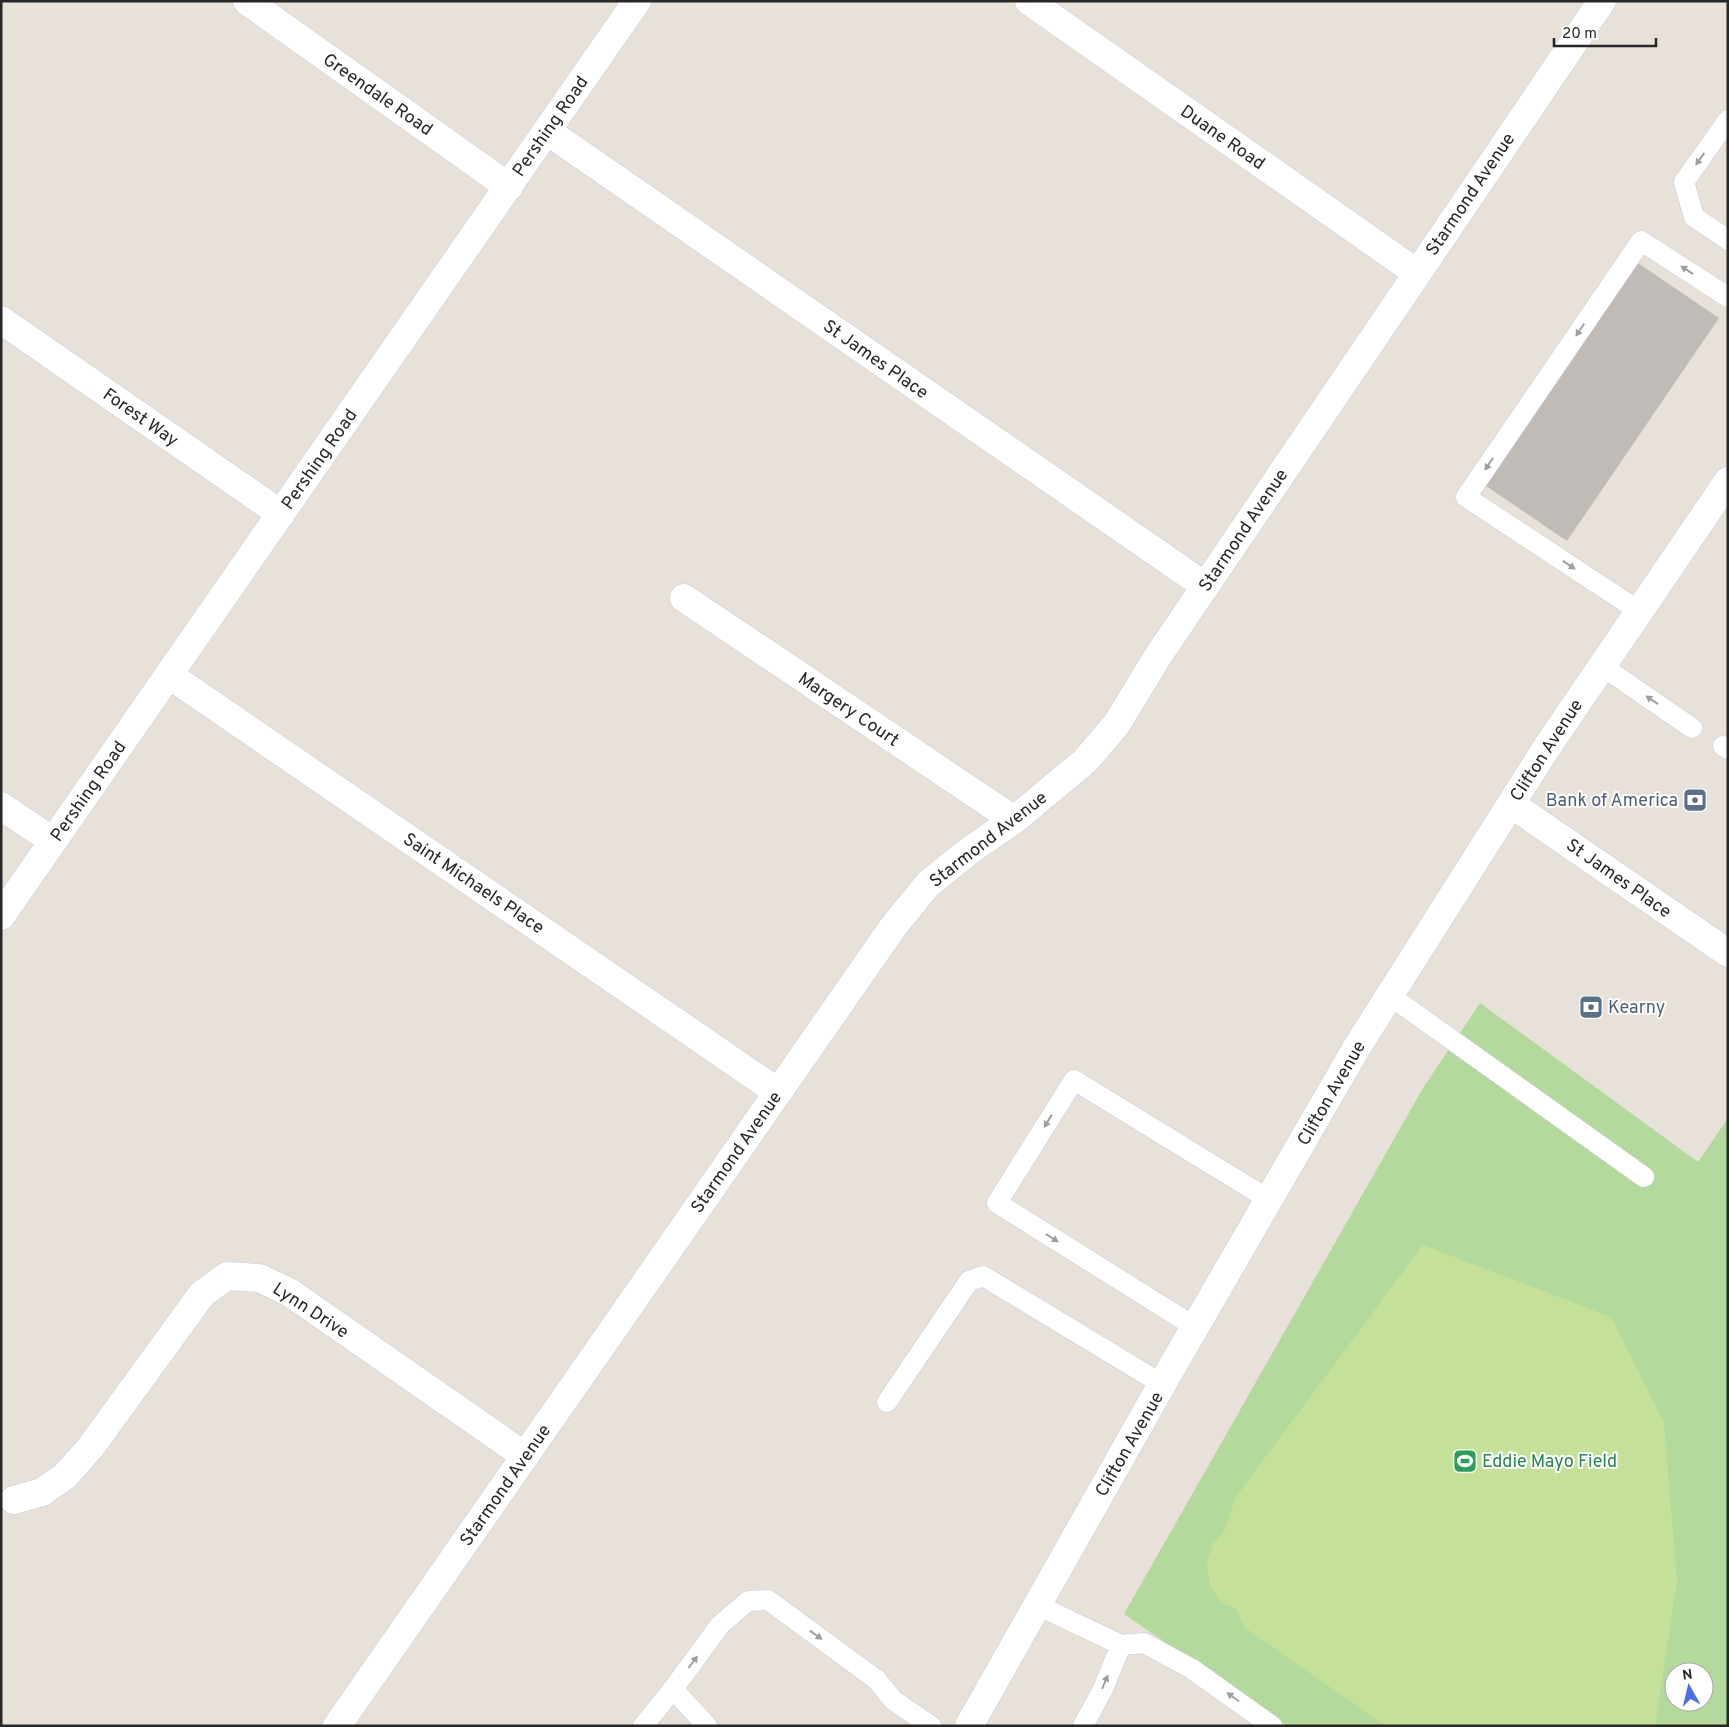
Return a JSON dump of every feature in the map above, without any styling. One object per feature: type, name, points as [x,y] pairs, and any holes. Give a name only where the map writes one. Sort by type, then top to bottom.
[{"type":"street","name":"Greendale Road","points":[[247,1],[509,187]]},
{"type":"street","name":"Pershing Road","points":[[1,916],[637,1]]},
{"type":"street","name":"Duane Road","points":[[1029,1],[1417,273]]},
{"type":"street","name":"Starmond Avenue","points":[[337,1726],[893,927],[928,884],[969,851],[1014,820],[1085,761],[1116,725],[1158,656],[1602,1]]},
{"type":"street","name":"St James Place","points":[[547,131],[1205,586]]},
{"type":"street","name":"Forest Way","points":[[1,320],[281,514]]},
{"type":"street","name":"Clifton Avenue","points":[[969,1726],[1162,1384],[1356,1047],[1547,746],[1728,481]]},
{"type":"street","name":"Margery Court","points":[[684,598],[1014,820]]},
{"type":"street","name":"Saint Michaels Place","points":[[169,675],[778,1092]]},
{"type":"street","name":"St James Place","points":[[1511,804],[1728,953]]},
{"type":"street","points":[[1,806],[53,841]]},
{"type":"street","name":"Lynn Drive","points":[[14,1500],[42,1492],[65,1476],[90,1448],[202,1294],[227,1276],[260,1278],[289,1292],[525,1456]]},
{"type":"lane","points":[[1728,120],[1684,182],[1694,217],[1728,240]]},
{"type":"lane","points":[[1639,611],[1466,497],[1641,241],[1728,297]]},
{"type":"lane","points":[[1602,666],[1692,728]]},
{"type":"lane","points":[[1389,995],[1644,1177]]},
{"type":"lane","points":[[1195,1327],[997,1202],[1074,1080],[1268,1199]]},
{"type":"lane","points":[[887,1402],[969,1281],[983,1276],[1162,1384]]},
{"type":"lane","points":[[643,1726],[720,1625],[748,1601],[768,1600],[878,1680],[893,1700],[931,1726]]},
{"type":"lane","points":[[1037,1605],[1121,1645],[1144,1644],[1192,1669],[1272,1726]]},
{"type":"lane","points":[[1083,1726],[1103,1689],[1121,1645]]},
{"type":"lane","points":[[673,1689],[707,1726]]},
{"type":"green space","points":[[1480,1003],[1698,1162],[1728,1118],[1728,1726],[1287,1726],[1124,1614],[1423,1088]]},
{"type":"green space","name":"Eddie Mayo Field","points":[[1423,1245],[1611,1317],[1664,1423],[1677,1581],[1655,1726],[1386,1726],[1244,1627],[1237,1609],[1223,1603],[1210,1586],[1207,1564],[1213,1544],[1225,1530],[1235,1498]]},
{"type":"building","points":[[1638,263],[1719,318],[1567,541],[1486,486]]},
{"type":"place","name":"Bank of America","points":[[1695,800]]},
{"type":"place","name":"Kearny","points":[[1591,1007]]},
{"type":"place","name":"Eddie Mayo Field","points":[[1465,1461]]}]
